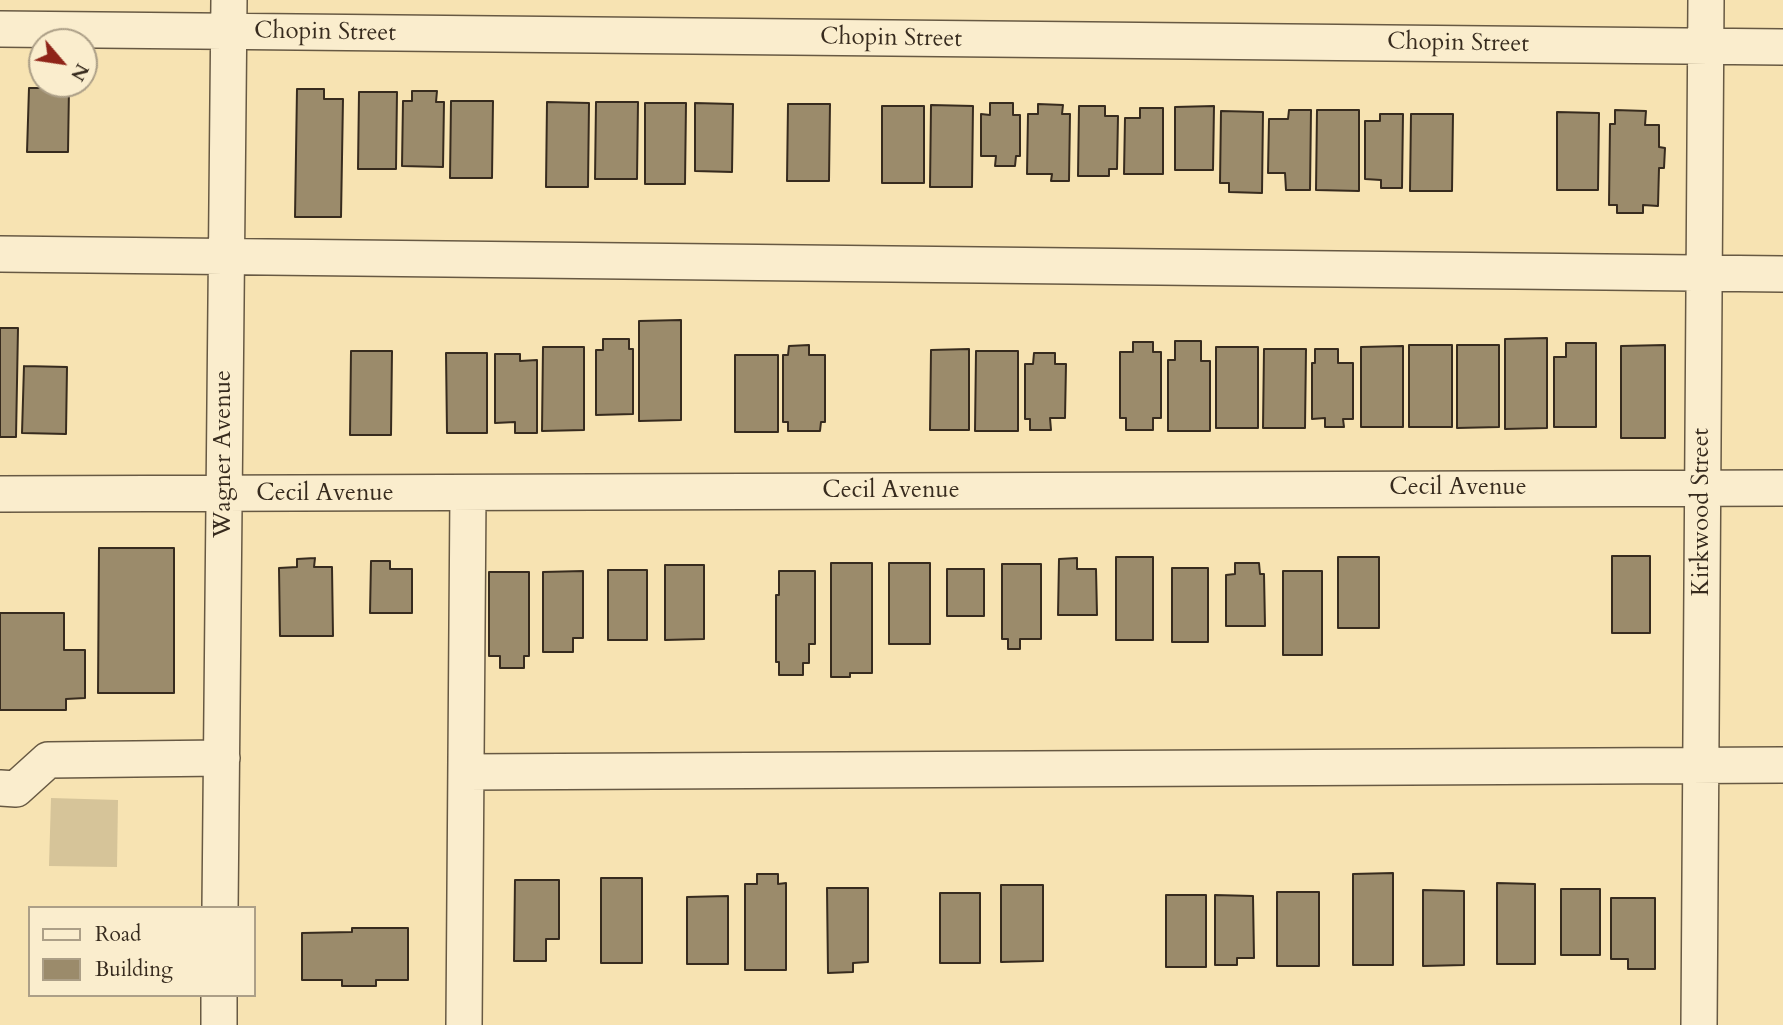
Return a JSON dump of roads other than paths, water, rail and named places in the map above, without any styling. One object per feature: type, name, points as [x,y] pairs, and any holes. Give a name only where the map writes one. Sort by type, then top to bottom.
[{"type":"street","name":"Kirkwood Street","points":[[1699,1025],[1706,0]]},
{"type":"street","name":"Chopin Street","points":[[0,29],[229,16],[1783,47]]},
{"type":"street","name":"Wagner Avenue","points":[[220,906],[229,16]]},
{"type":"street","points":[[0,254],[1783,274]]},
{"type":"street","name":"Cecil Avenue","points":[[0,494],[1783,488]]},
{"type":"street","points":[[464,1025],[468,493]]},
{"type":"street","points":[[0,788],[16,789],[48,760],[222,758]]},
{"type":"street","points":[[467,772],[1783,765]]},
{"type":"street","points":[[219,997],[219,1025]]}]
